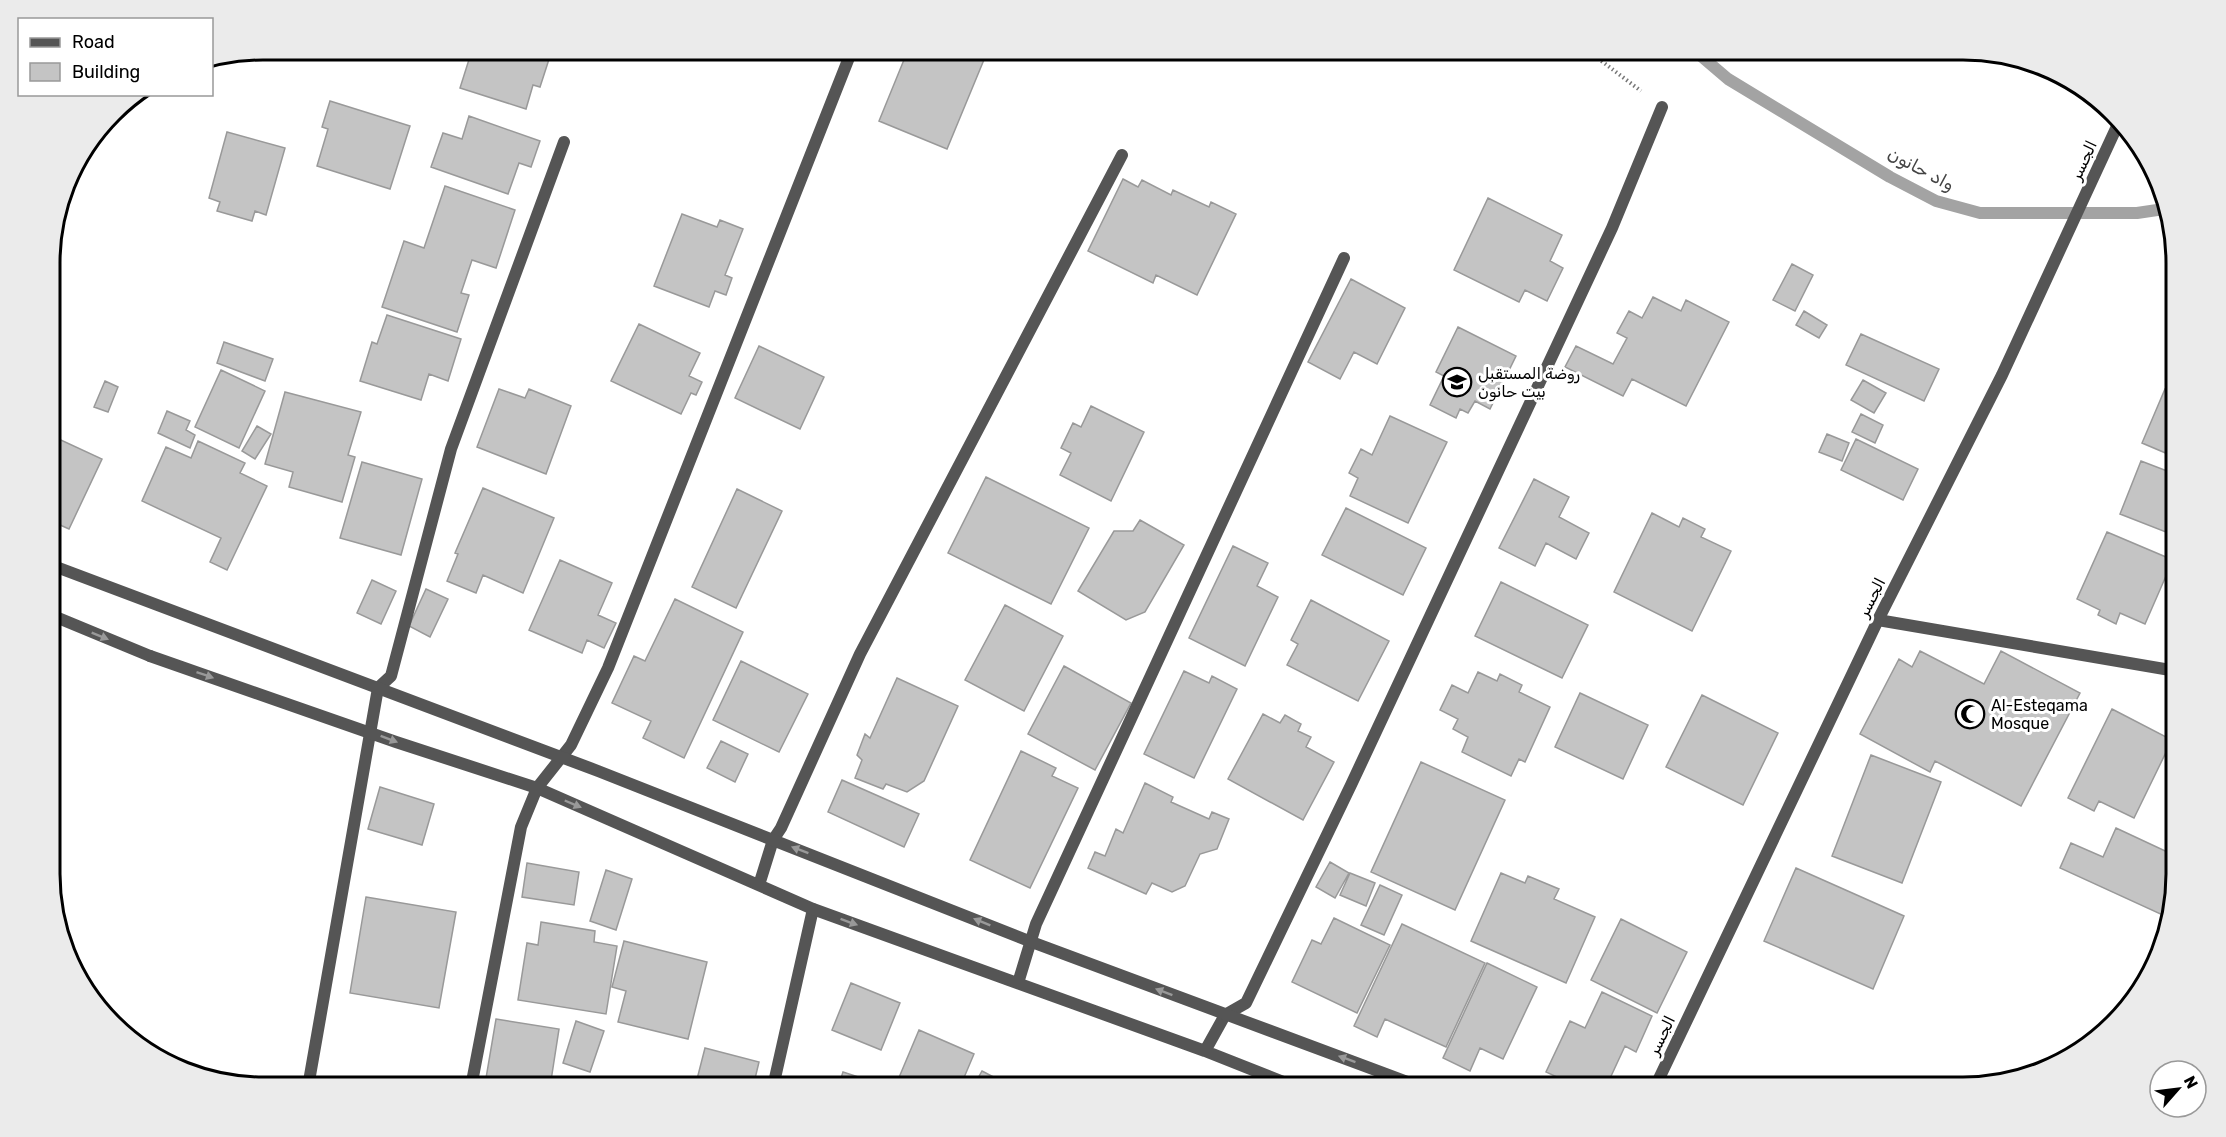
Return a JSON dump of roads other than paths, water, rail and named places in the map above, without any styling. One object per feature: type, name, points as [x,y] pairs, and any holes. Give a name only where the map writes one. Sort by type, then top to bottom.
[{"type":"street","points":[[473,1077],[521,827],[537,788],[571,745],[608,668],[848,60]]},
{"type":"street","points":[[1205,1051],[1225,1015],[1246,1003],[1612,228],[1662,107]]},
{"type":"street","name":"الجسر","points":[[1660,1077],[1878,620],[2002,375],[2115,130]]},
{"type":"street","points":[[310,1077],[378,688],[391,676],[451,449],[564,142]]},
{"type":"street","points":[[759,885],[773,840],[781,828],[860,654],[1122,155]]},
{"type":"street","points":[[1018,983],[1029,941],[1344,258]]},
{"type":"street","points":[[60,568],[562,758],[1029,941],[1394,1077]]},
{"type":"street","points":[[60,619],[150,656],[537,788],[813,909],[1271,1077]]},
{"type":"street","points":[[1878,620],[2166,669]]},
{"type":"street","points":[[775,1077],[813,909]]},
{"type":"waterway","name":"واد حانون","points":[[1706,60],[1728,79],[1890,177],[1936,201],[1980,213],[2137,213],[2159,210]]},
{"type":"place","name":"روضة المستقبل بيت حانون","points":[[1457,382]]},
{"type":"place","name":"Al-Esteqama Mosque","points":[[1970,714]]}]
